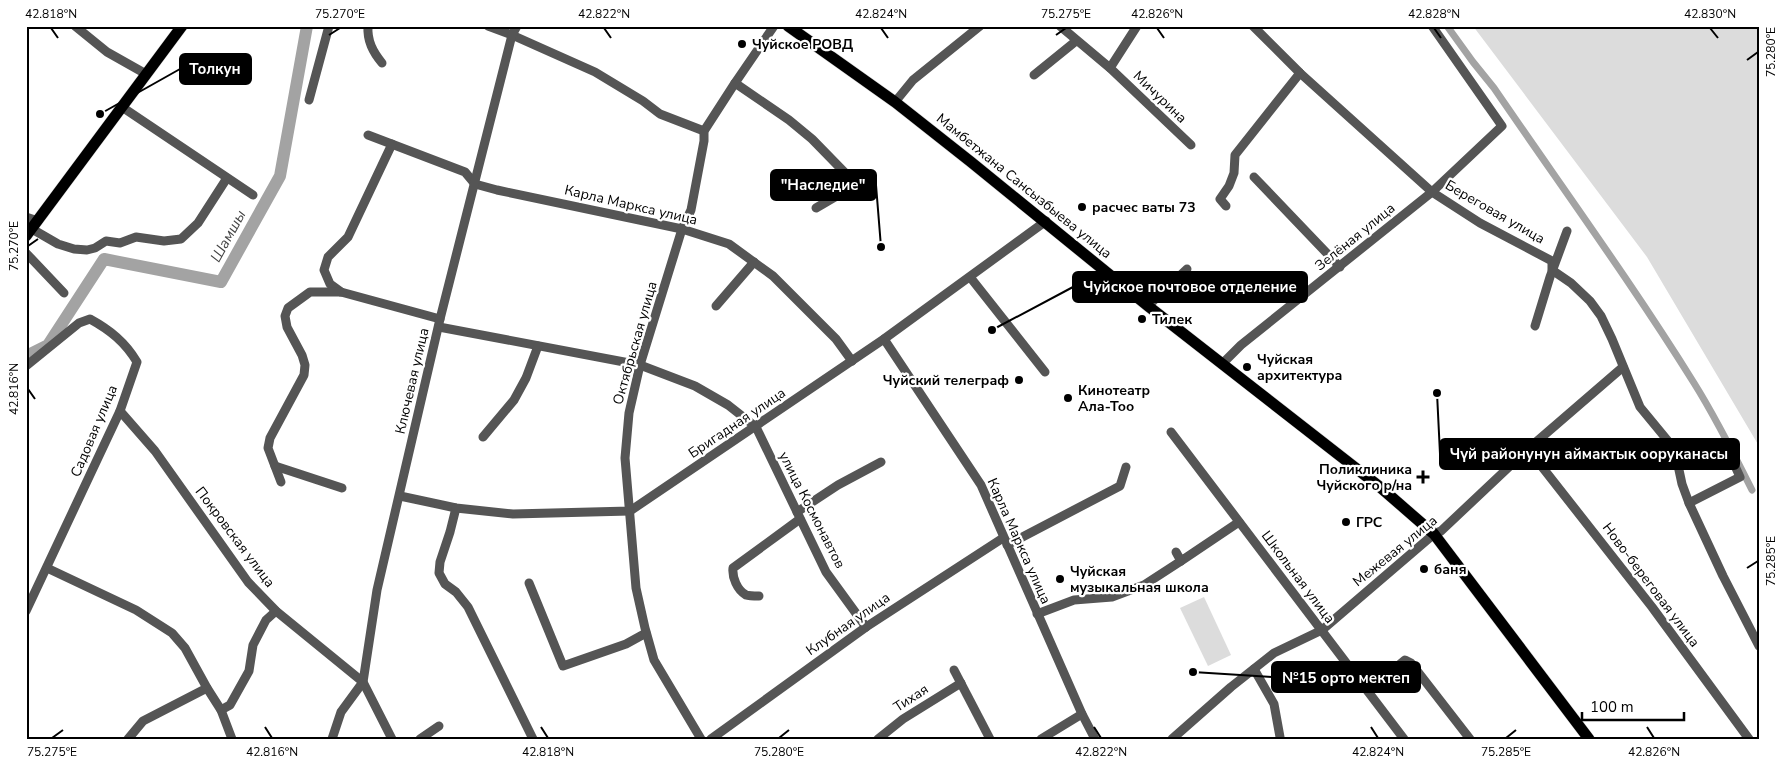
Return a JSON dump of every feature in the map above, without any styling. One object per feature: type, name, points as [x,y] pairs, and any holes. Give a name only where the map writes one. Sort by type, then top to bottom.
[{"type":"main road","points":[[32,229],[182,26]]},
{"type":"main road","name":"Мамбетжана Сансызбыева улица","points":[[788,26],[895,102],[1148,306],[1380,487],[1434,534],[1589,739]]},
{"type":"street","points":[[75,26],[107,52],[146,74]]},
{"type":"street","points":[[309,100],[329,26]]},
{"type":"street","points":[[368,26],[372,47],[382,63]]},
{"type":"street","points":[[488,26],[515,30],[595,72],[643,101],[660,114],[704,131]]},
{"type":"street","name":"Октябрьская улица","points":[[702,739],[654,660],[646,633],[636,588],[624,458],[629,413],[640,365],[682,229],[691,210],[704,141],[704,131],[774,26]]},
{"type":"street","points":[[895,102],[913,80],[980,26]]},
{"type":"street","name":"Мичурина","points":[[1060,26],[1110,68],[1190,145]]},
{"type":"street","points":[[1110,68],[1137,26]]},
{"type":"street","name":"Береговая улица","points":[[1253,26],[1300,73],[1432,192],[1480,223],[1552,261],[1552,270],[1571,283],[1590,301],[1601,316],[1640,407],[1668,441],[1676,456],[1682,484],[1689,502],[1723,576],[1759,646]]},
{"type":"street","name":"Зелёная улица","points":[[1222,364],[1241,345],[1432,192],[1502,126],[1432,26]]},
{"type":"street","name":"Ключевая улица","points":[[332,739],[341,712],[363,682],[377,590],[440,323],[515,30]]},
{"type":"street","points":[[1034,76],[1076,41]]},
{"type":"street","points":[[1226,206],[1220,200],[1229,186],[1234,173],[1235,154],[1300,73]]},
{"type":"street","points":[[735,83],[789,120],[812,140],[852,180],[853,188]]},
{"type":"street","points":[[122,107],[253,195]]},
{"type":"street","name":"Карла Маркса улица","points":[[368,135],[464,172],[475,184],[682,229],[729,244],[773,276],[836,339],[852,361]]},
{"type":"street","points":[[337,292],[330,284],[324,270],[328,257],[348,237],[392,144]]},
{"type":"street","points":[[816,208],[869,177]]},
{"type":"street","points":[[1254,177],[1340,267]]},
{"type":"street","points":[[26,217],[32,229],[58,244],[74,249],[88,250],[106,241],[120,243],[136,237],[164,241],[181,239],[198,223],[227,178]]},
{"type":"street","name":"Бригадная улица","points":[[630,512],[756,428],[884,339],[1046,222]]},
{"type":"street","points":[[1535,326],[1552,270],[1567,231]]},
{"type":"street","points":[[26,253],[64,293]]},
{"type":"street","points":[[716,306],[754,262]]},
{"type":"street","points":[[1148,306],[1187,269]]},
{"type":"street","points":[[970,277],[1045,372]]},
{"type":"street","points":[[281,482],[268,448],[270,438],[304,375],[305,365],[285,316],[288,308],[310,292],[337,292],[440,323],[538,346],[640,365],[695,386],[728,405],[756,428]]},
{"type":"street","name":"Садовая улица","points":[[26,366],[79,323],[90,320],[107,329],[129,349],[137,362],[120,411],[26,611]]},
{"type":"street","name":"Карла Маркса улица","points":[[884,339],[981,486],[1082,714],[1095,739]]},
{"type":"street","points":[[483,437],[514,400],[526,378],[538,346]]},
{"type":"street","name":"Межевая улица","points":[[1172,739],[1231,687],[1274,653],[1322,630],[1434,534],[1441,531],[1528,449],[1623,367]]},
{"type":"street","name":"Покровская улица","points":[[120,411],[154,451],[248,582],[276,611],[363,682],[392,739]]},
{"type":"street","name":"улица Космонавтов","points":[[756,428],[826,572],[866,627]]},
{"type":"street","name":"Школьная улица","points":[[1171,432],[1404,739]]},
{"type":"street","name":"Ново-береговая улица","points":[[1528,449],[1652,607],[1750,739]]},
{"type":"street","points":[[759,596],[746,595],[738,588],[732,575],[733,568],[838,485],[881,462]]},
{"type":"street","points":[[275,466],[342,488]]},
{"type":"street","points":[[1689,502],[1740,477],[1734,466]]},
{"type":"street","name":"Клубная улица","points":[[712,739],[866,627],[1005,542],[1120,486],[1126,467]]},
{"type":"street","points":[[400,496],[456,508],[513,514],[630,512]]},
{"type":"street","points":[[456,508],[440,562],[439,573],[445,584],[456,592],[468,607],[533,739]]},
{"type":"street","points":[[1037,614],[1074,600],[1112,597],[1144,585],[1239,522]]},
{"type":"street","points":[[1176,552],[1180,561]]},
{"type":"street","points":[[47,568],[136,610],[172,633],[186,648],[221,710],[232,739]]},
{"type":"street","points":[[529,583],[563,666],[626,644],[646,633]]},
{"type":"street","points":[[221,710],[230,705],[249,671],[253,645],[266,620],[276,611]]},
{"type":"street","points":[[1368,692],[1405,660],[1411,663],[1470,739]]},
{"type":"street","points":[[1254,669],[1274,704],[1280,737]]},
{"type":"street","points":[[954,670],[990,739]]},
{"type":"street","name":"Тихая","points":[[878,739],[903,720],[961,683]]},
{"type":"street","points":[[128,739],[143,721],[207,688]]},
{"type":"street","points":[[1041,739],[1082,714]]},
{"type":"street","points":[[420,739],[439,726]]},
{"type":"shaded area","points":[[1473,26],[1759,26],[1759,446],[1647,257]]},
{"type":"shaded area","points":[[1204,597],[1231,655],[1208,666],[1180,608]]},
{"type":"waterway","name":"Шамшы","points":[[26,356],[48,345],[104,259],[221,282],[280,176],[307,26]]},
{"type":"waterway","points":[[1447,26],[1494,88],[1646,308],[1702,396],[1725,436],[1752,490]]},
{"type":"place","name":"Чуйское РОВД","points":[[742,44]]},
{"type":"place","name":"Толкун","points":[[100,114]]},
{"type":"place","name":"расчес ваты 73","points":[[1082,207]]},
{"type":"place","name":"\"Наследие\"","points":[[881,247]]},
{"type":"place","name":"Тилек","points":[[1142,319]]},
{"type":"place","name":"Чуйское почтовое отделение","points":[[992,330]]},
{"type":"place","name":"Чуйская архитектура","points":[[1247,367]]},
{"type":"place","name":"Чуйский телеграф","points":[[1019,380]]},
{"type":"place","name":"Чүй районунун аймактык ооруканасы","points":[[1437,393]]},
{"type":"place","name":"Кинотеатр Ала-Тоо","points":[[1068,398]]},
{"type":"place","name":"Поликлиника Чуйского р/на","points":[[1423,477]]},
{"type":"place","name":"ГРС","points":[[1346,522]]},
{"type":"place","name":"баня","points":[[1424,569]]},
{"type":"place","name":"Чуйская музыкальная школа","points":[[1060,579]]},
{"type":"place","name":"№15 орто мектеп","points":[[1193,672]]}]
